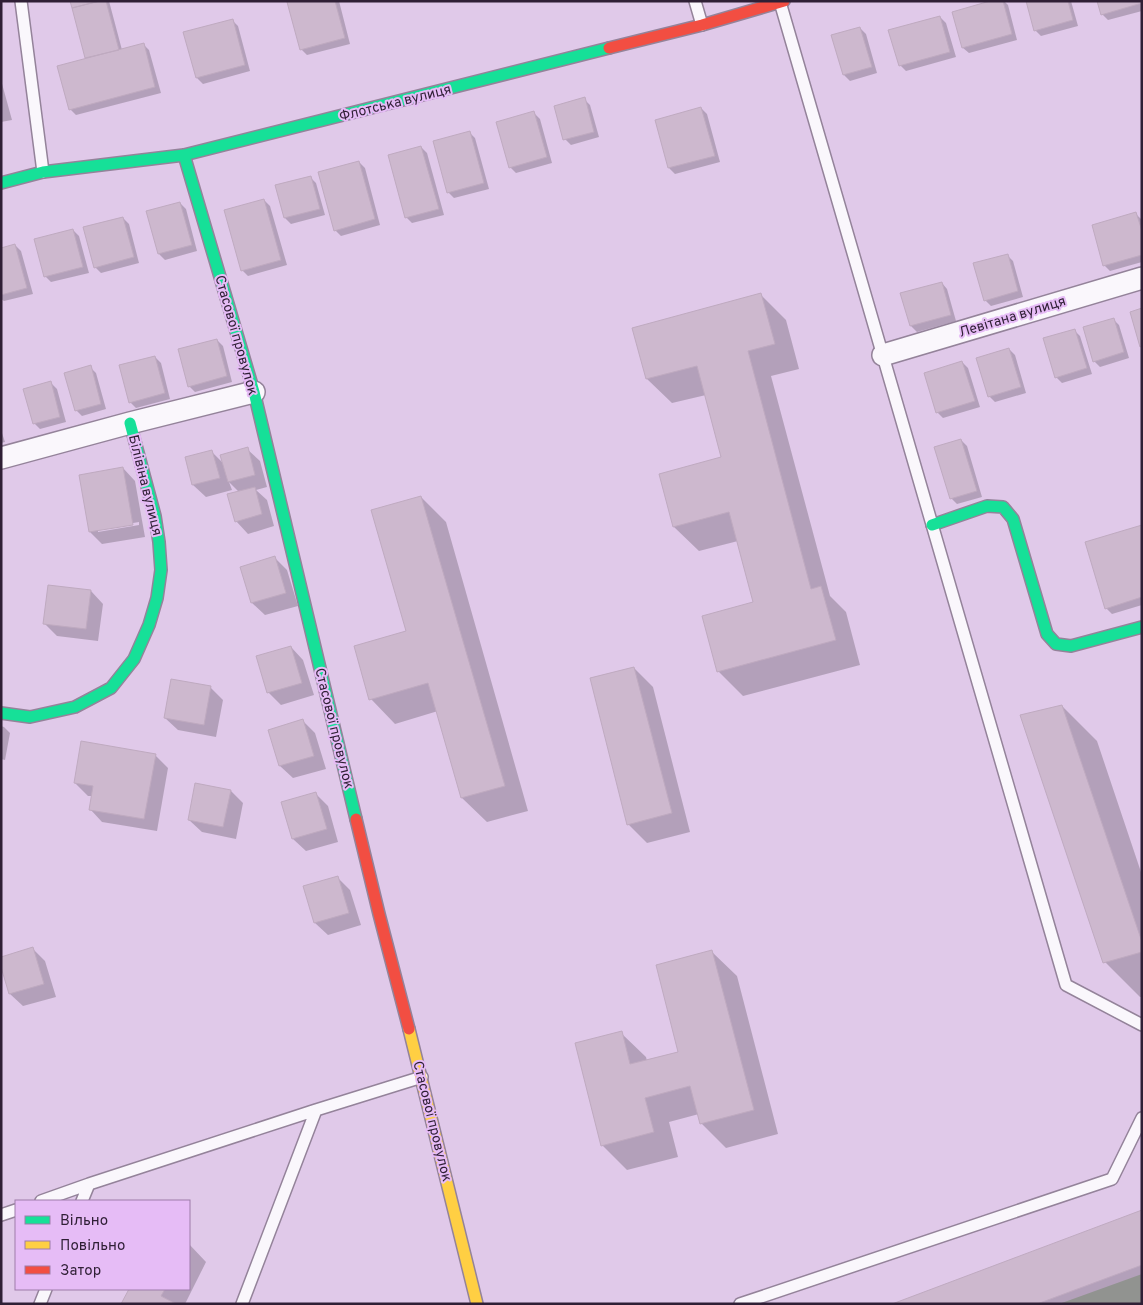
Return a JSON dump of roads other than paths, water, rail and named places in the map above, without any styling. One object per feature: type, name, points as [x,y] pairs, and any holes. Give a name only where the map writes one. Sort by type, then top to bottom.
[{"type":"street","name":"Флотська вулиця","points":[[1,183],[43,172],[184,155],[702,25],[782,2]]},
{"type":"street","name":"Стасової провулок","points":[[184,155],[254,392],[377,904],[422,1076],[477,1304]]},
{"type":"street","name":"Левітана вулиця","points":[[883,355],[1142,278]]},
{"type":"street","points":[[1,458],[254,392]]},
{"type":"street","name":"Білівіна вулиця","points":[[1,713],[30,716],[75,707],[110,688],[134,659],[150,625],[158,598],[161,570],[160,542],[155,516],[130,423]]},
{"type":"street","points":[[932,525],[986,506],[1003,507],[1013,519],[1047,634],[1056,644],[1071,646],[1139,630]]},
{"type":"lane","points":[[21,1],[43,172]]},
{"type":"lane","points":[[695,1],[702,25]]},
{"type":"lane","points":[[782,2],[1066,986],[1142,1025]]},
{"type":"lane","points":[[44,1200],[422,1076]]},
{"type":"lane","points":[[242,1304],[316,1110]]},
{"type":"lane","points":[[740,1304],[1112,1179],[1142,1118]]},
{"type":"lane","points":[[82,1200],[89,1184]]},
{"type":"lane","points":[[1,1215],[15,1210]]},
{"type":"lane","points":[[40,1304],[46,1290]]}]
